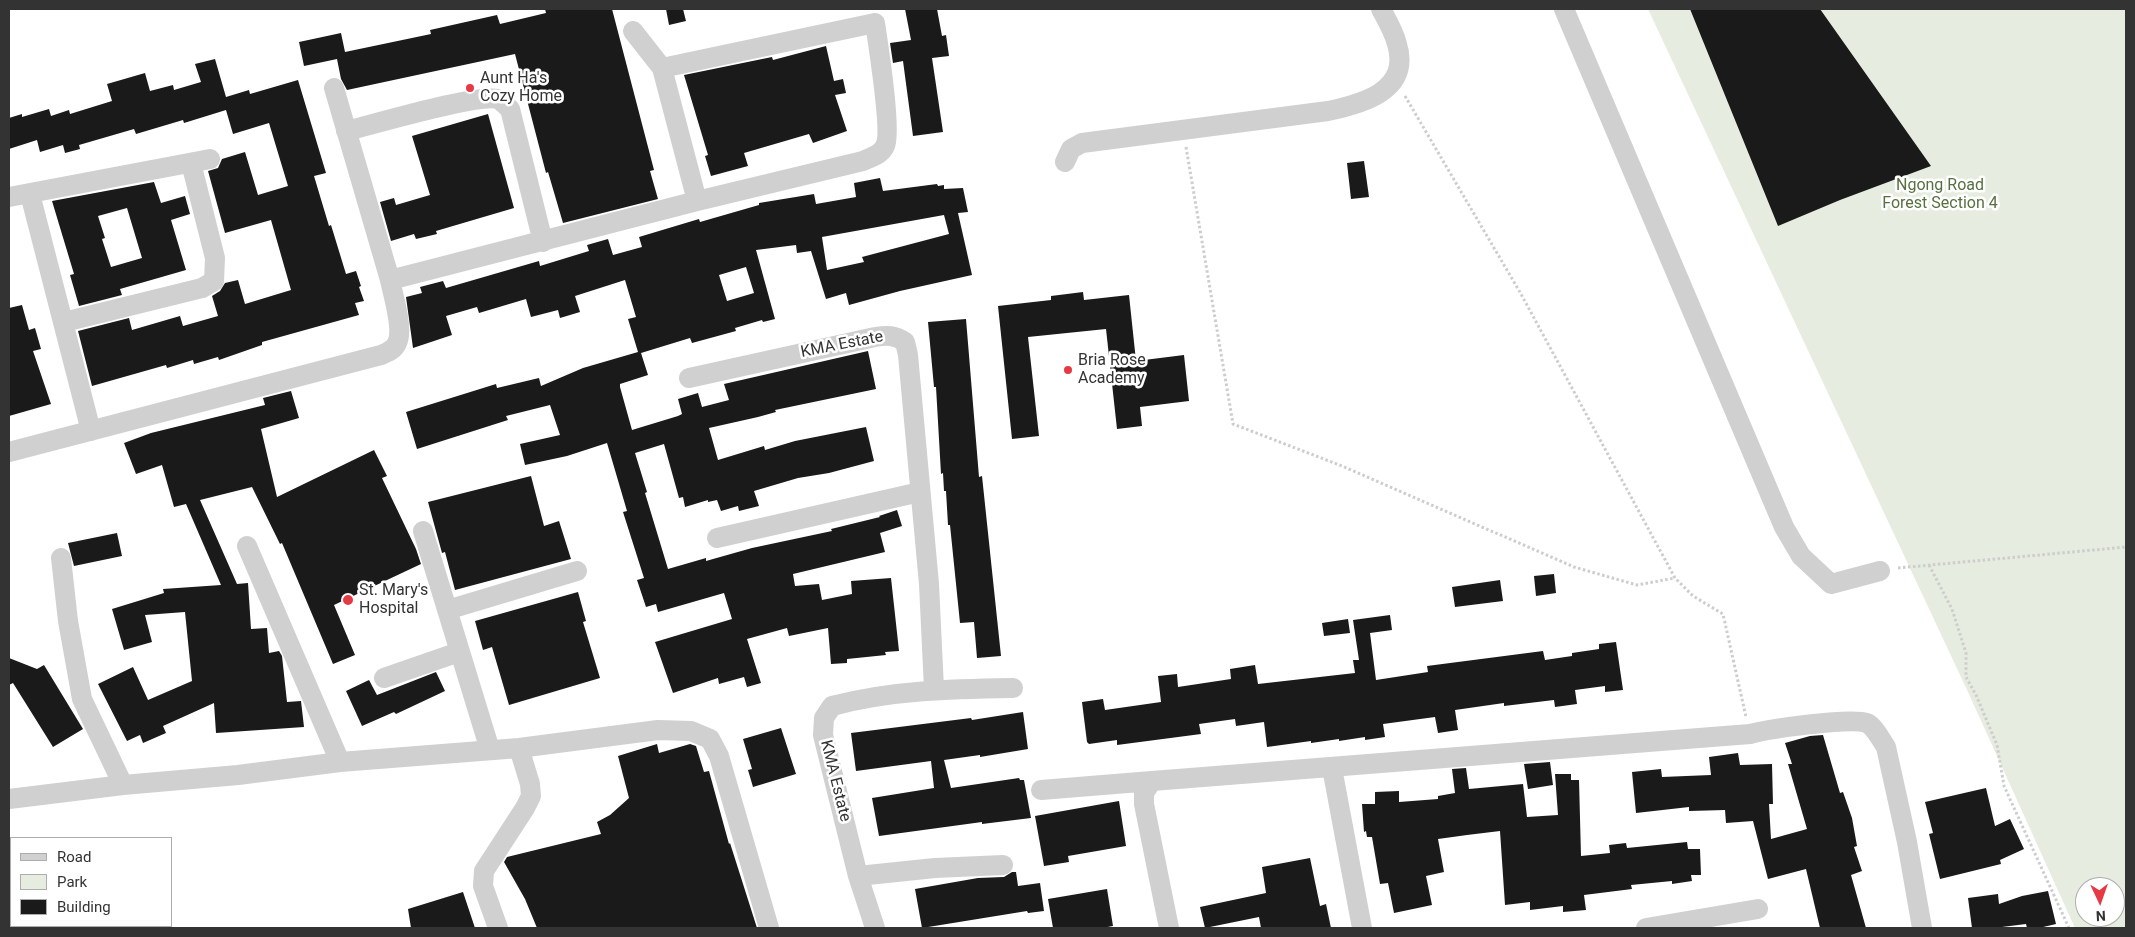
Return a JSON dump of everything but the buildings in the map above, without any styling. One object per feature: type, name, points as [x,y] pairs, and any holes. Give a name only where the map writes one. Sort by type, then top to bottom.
[{"type":"street","points":[[1066,162],[1071,149],[1082,143],[1328,111],[1353,106],[1384,91],[1395,79],[1400,62],[1398,45],[1381,9]]},
{"type":"street","points":[[1564,9],[1784,527],[1801,556],[1830,584],[1880,571]]},
{"type":"street","points":[[390,280],[697,201],[863,161],[878,154],[886,146],[886,118],[874,16],[662,68]]},
{"type":"street","points":[[632,30],[662,68],[697,201]]},
{"type":"street","points":[[9,452],[381,355],[392,350],[398,342],[400,328],[390,280],[368,198],[334,88]]},
{"type":"street","points":[[346,131],[457,104],[488,98],[499,100],[510,109],[543,242]]},
{"type":"street","points":[[9,197],[210,159]]},
{"type":"street","points":[[64,322],[202,288],[214,281],[215,258],[191,163]]},
{"type":"street","points":[[30,194],[92,430]]},
{"type":"street","name":"KMA Estate","points":[[689,378],[875,337],[887,335],[898,337],[905,342],[908,355],[929,584],[934,690]]},
{"type":"street","points":[[717,538],[920,492]]},
{"type":"street","points":[[423,531],[490,750]]},
{"type":"street","points":[[247,546],[340,762]]},
{"type":"street","points":[[61,558],[68,621],[82,699],[123,785]]},
{"type":"street","points":[[447,610],[577,571]]},
{"type":"street","points":[[384,678],[459,652]]},
{"type":"street","name":"KMA Estate","points":[[874,928],[858,876],[823,735],[824,718],[832,706],[855,700],[934,690],[1013,688]]},
{"type":"street","points":[[1041,790],[1750,734],[1766,729],[1848,721],[1867,723],[1879,735],[1886,747],[1907,842],[1922,928]]},
{"type":"street","points":[[9,798],[123,785],[238,775],[340,762],[519,748],[658,730],[691,731],[710,739],[719,756],[769,928]]},
{"type":"street","points":[[498,928],[483,886],[484,871],[526,808],[531,796],[530,784],[519,748]]},
{"type":"street","points":[[1332,768],[1362,928]]},
{"type":"street","points":[[1152,781],[1144,793],[1144,804],[1169,928]]},
{"type":"street","points":[[858,876],[935,868],[1003,865]]},
{"type":"street","points":[[1646,928],[1758,909]]},
{"type":"path","points":[[1395,79],[1521,294],[1674,578],[1693,596],[1723,614],[1750,734]]},
{"type":"path","points":[[1183,129],[1232,424],[1342,466],[1574,567],[1638,585],[1674,578]]},
{"type":"path","points":[[1880,571],[2126,547]]},
{"type":"path","points":[[1929,565],[1952,610],[1966,653],[1966,677],[1997,745],[2004,786],[2069,928]]},
{"type":"green space","name":"Ngong Road Forest Section 4","points":[[1648,9],[2126,9],[2126,928],[2075,928],[1968,692]]},
{"type":"place","name":"Aunt Ha's Cozy Home","points":[[470,88]]},
{"type":"place","name":"Bria Rose Academy","points":[[1068,370]]},
{"type":"place","name":"St. Mary's Hospital","points":[[348,600]]}]
